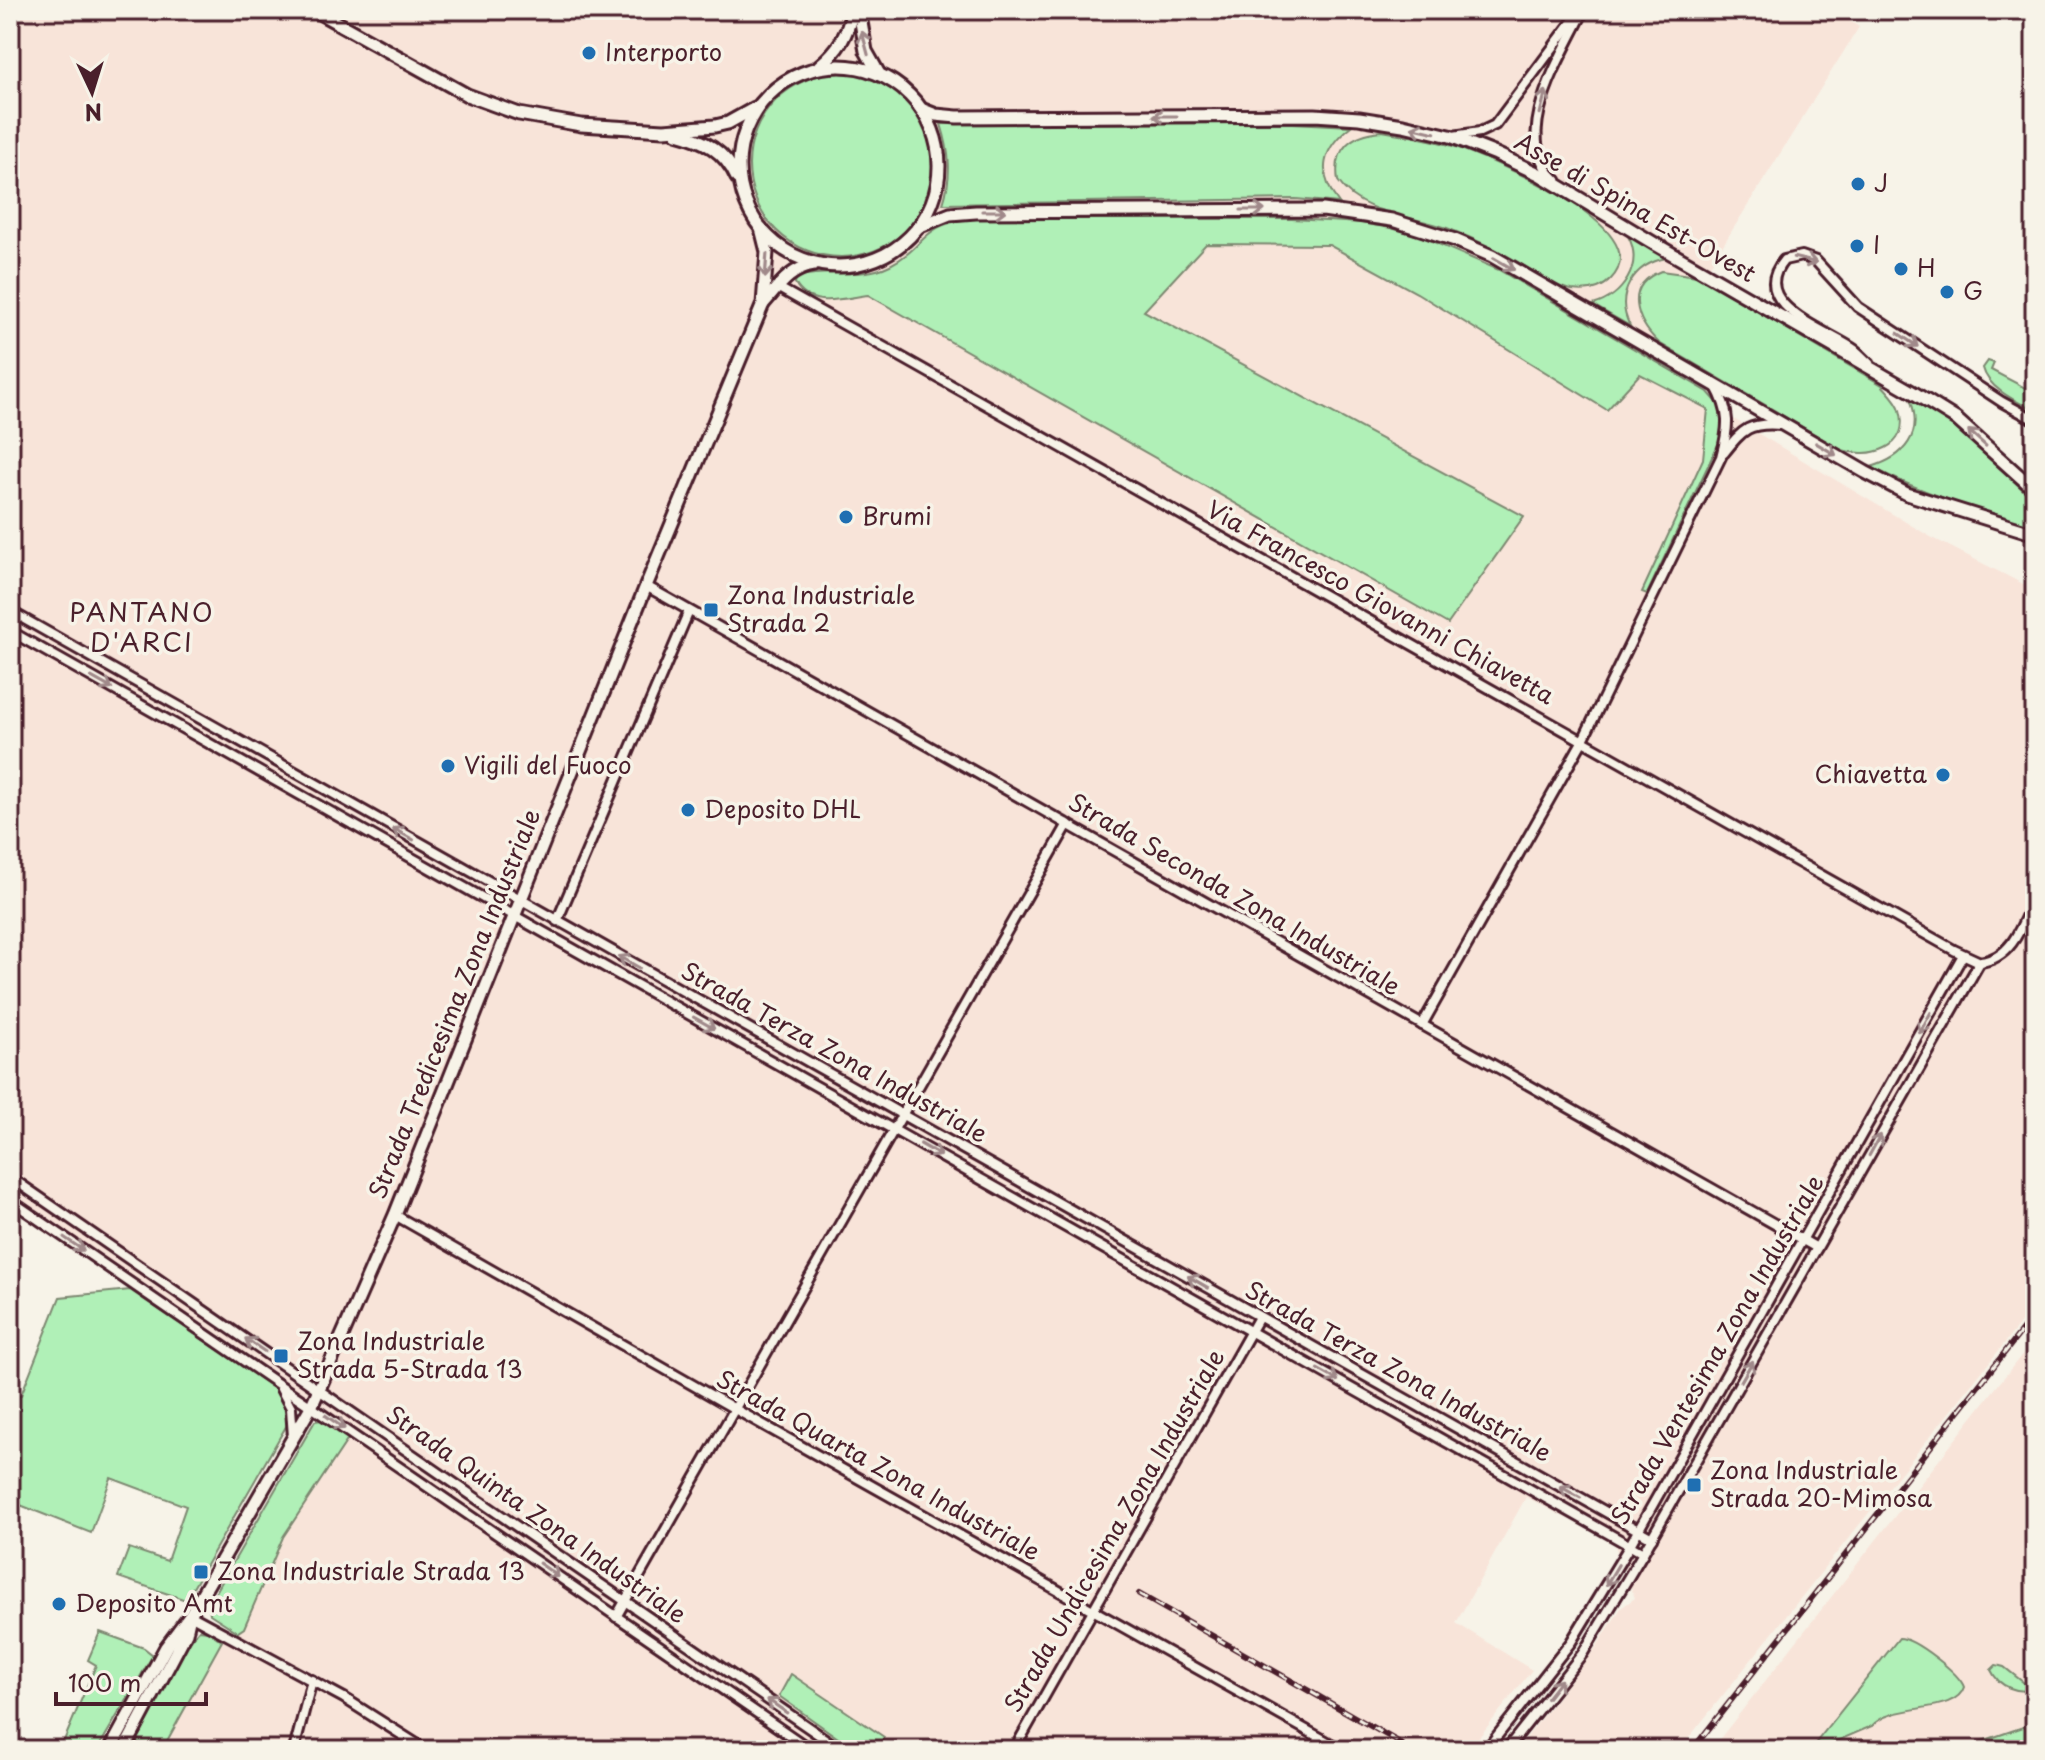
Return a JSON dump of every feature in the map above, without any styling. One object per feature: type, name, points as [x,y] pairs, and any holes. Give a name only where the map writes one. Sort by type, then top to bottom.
[{"type":"main road","points":[[314,10],[467,95],[519,114],[581,125],[664,130],[728,123],[760,105],[781,84],[815,69],[832,55],[847,35],[853,10]]},
{"type":"main road","points":[[859,10],[866,51],[879,74]]},
{"type":"main road","points":[[763,304],[789,273],[801,267],[852,264],[875,259],[896,248],[918,227],[933,199],[939,168],[935,137],[921,109],[900,86],[879,74],[847,66],[815,69]]},
{"type":"main road","points":[[741,187],[739,163],[742,140],[760,105]]},
{"type":"main road","name":"Asse di Spina Est-Ovest","points":[[921,109],[936,115],[957,117],[1315,115],[1359,118],[1450,136],[1539,174],[1956,419],[2035,490]]},
{"type":"main road","points":[[664,130],[700,139],[717,150],[732,167],[761,228],[784,249],[821,264]]},
{"type":"main road","points":[[918,227],[950,214],[976,212],[1292,210],[1392,220],[1445,236],[1492,256],[1907,494],[2035,534]]},
{"type":"main road","points":[[761,228],[767,252],[763,304]]},
{"type":"main road","name":"Strada Tredicesima Zona Industriale","points":[[190,1615],[320,1389],[395,1215],[646,586],[763,304]]},
{"type":"main road","points":[[110,1750],[166,1647],[190,1615]]},
{"type":"main road","points":[[124,1750],[186,1633],[190,1615]]},
{"type":"street","points":[[1450,136],[1480,132],[1502,118],[1582,10]]},
{"type":"street","points":[[1572,193],[1541,164],[1536,140],[1548,82],[1582,10]]},
{"type":"street","points":[[1878,372],[1854,350],[1786,306],[1774,287],[1775,273],[1784,260],[1802,256],[1816,261],[1858,307],[2002,402],[2035,420]]},
{"type":"street","name":"Via Francesco Giovanni Chiavetta","points":[[777,287],[1980,962]]},
{"type":"street","points":[[1422,1025],[1583,740],[1721,457],[1728,424],[1722,398],[1715,385]]},
{"type":"street","points":[[1721,457],[1746,428],[1764,423],[1785,425]]},
{"type":"street","name":"Strada Seconda Zona Industriale","points":[[646,586],[1817,1248]]},
{"type":"street","name":"Strada Terza Zona Industriale","points":[[10,611],[1652,1538]]},
{"type":"street","points":[[557,921],[689,611]]},
{"type":"street","name":"Strada Terza Zona Industriale","points":[[10,631],[1643,1553]]},
{"type":"street","points":[[168,721],[177,706]]},
{"type":"street","points":[[616,1617],[1068,824]]},
{"type":"street","points":[[1980,962],[1998,958],[2008,949],[2035,896]]},
{"type":"street","name":"Strada Ventesima Zona Industriale","points":[[1486,1750],[1571,1642],[1630,1545],[1963,955]]},
{"type":"street","name":"Strada Ventesima Zona Industriale","points":[[1506,1750],[1583,1653],[1690,1472],[1980,962]]},
{"type":"street","points":[[643,990],[653,976]]},
{"type":"street","name":"Strada Quinta Zona Industriale","points":[[10,1177],[841,1750]]},
{"type":"street","name":"Strada Quinta Zona Industriale","points":[[10,1200],[811,1750]]},
{"type":"street","points":[[1054,1220],[1063,1205]]},
{"type":"street","name":"Strada Quarta Zona Industriale","points":[[395,1215],[1342,1750]]},
{"type":"street","name":"Strada Undicesima Zona Industriale","points":[[1014,1750],[1259,1317]]},
{"type":"street","points":[[1299,1358],[1307,1344]]},
{"type":"street","points":[[276,1382],[289,1401],[293,1438]]},
{"type":"street","points":[[1712,1400],[1726,1408]]},
{"type":"street","points":[[1505,1474],[1513,1460]]},
{"type":"street","points":[[1676,1464],[1690,1472]]},
{"type":"street","points":[[1588,1521],[1596,1507]]},
{"type":"street","points":[[190,1615],[312,1680],[426,1750]]},
{"type":"street","points":[[672,1655],[682,1641]]},
{"type":"street","points":[[294,1750],[312,1680]]},
{"type":"street","points":[[1517,1709],[1531,1719]]},
{"type":"shaded area","points":[[10,10],[1833,10],[1859,27],[1647,367],[1929,536],[2035,590],[2035,1305],[1679,1750],[1517,1750],[1597,1646],[1621,1608],[1635,1598],[1614,1543],[1526,1497],[1456,1623],[1532,1670],[1469,1750],[162,1750],[222,1641],[244,1628],[283,1537],[350,1437],[10,1208]]},
{"type":"shaded area","points":[[2035,1338],[2035,1723],[1956,1750],[1711,1750]]},
{"type":"green space","points":[[841,73],[876,80],[906,100],[926,130],[933,165],[926,200],[906,230],[876,250],[841,257],[806,250],[776,230],[756,200],[749,165],[756,130],[776,100],[806,80]]},
{"type":"green space","points":[[1293,123],[1351,126],[1334,143],[1326,162],[1327,182],[1339,203],[1296,199],[943,204],[949,164],[941,124]]},
{"type":"green space","points":[[1382,131],[1453,146],[1564,198],[1592,217],[1612,238],[1620,259],[1611,279],[1593,289],[1577,291],[1564,288],[1464,235],[1360,201],[1338,181],[1338,160],[1353,139]]},
{"type":"green space","points":[[970,219],[1292,219],[1362,223],[1420,236],[1499,270],[1708,392],[1722,408],[1723,434],[1647,594],[1642,592],[1703,459],[1708,409],[1640,374],[1607,410],[1417,293],[1329,245],[1206,244],[1144,311],[1524,516],[1448,624],[868,295],[838,300],[818,299],[809,297],[795,283],[797,277],[867,272],[890,265],[933,231]]},
{"type":"green space","points":[[1628,236],[1667,258],[1645,267],[1630,283],[1624,303],[1630,326],[1593,305],[1613,295],[1627,279],[1633,258]]},
{"type":"green space","points":[[1661,271],[1697,276],[1882,385],[1900,410],[1902,423],[1894,442],[1875,452],[1842,450],[1659,343],[1644,325],[1637,304],[1641,285]]},
{"type":"green space","points":[[1988,361],[1994,363],[1991,370],[2035,393],[2035,411],[2004,394],[1991,382],[1983,368]]},
{"type":"green space","points":[[1910,399],[1952,424],[2035,501],[2035,527],[1931,493],[1871,467],[1893,457],[1908,442],[1915,423]]},
{"type":"green space","points":[[130,1290],[278,1391],[288,1423],[186,1600],[118,1577],[129,1548],[167,1561],[186,1506],[111,1478],[91,1533],[10,1501],[10,1402],[21,1395],[60,1297]]},
{"type":"green space","points":[[322,1420],[350,1436],[283,1537],[244,1628],[238,1632],[210,1614],[209,1604],[315,1421]]},
{"type":"green space","points":[[199,1630],[208,1631],[222,1641],[162,1750],[132,1750],[185,1647]]},
{"type":"green space","points":[[100,1632],[144,1648],[153,1655],[97,1750],[60,1750],[96,1665],[88,1660]]},
{"type":"green space","points":[[1899,1638],[1925,1650],[1954,1673],[1964,1687],[1959,1696],[1949,1702],[1894,1714],[1810,1750]]},
{"type":"green space","points":[[1996,1665],[2004,1667],[2028,1686],[2035,1677],[2035,1689],[2022,1691],[2004,1685],[1991,1670]]},
{"type":"green space","points":[[791,1674],[884,1737],[877,1750],[855,1750],[779,1696]]},
{"type":"green space","points":[[2035,1723],[2035,1750],[1956,1750]]},
{"type":"railway","points":[[1692,1750],[2035,1314]]},
{"type":"railway","points":[[1139,1594],[1408,1750]]},
{"type":"place","name":"Interporto","points":[[589,53]]},
{"type":"place","name":"J","points":[[1858,184]]},
{"type":"place","name":"I","points":[[1857,246]]},
{"type":"place","name":"H","points":[[1901,269]]},
{"type":"place","name":"G","points":[[1947,292]]},
{"type":"place","name":"Brumi","points":[[846,517]]},
{"type":"place","name":"Zona Industriale Strada 2","points":[[711,610]]},
{"type":"place","name":"Vigili del Fuoco","points":[[448,766]]},
{"type":"place","name":"Chiavetta","points":[[1943,775]]},
{"type":"place","name":"Deposito DHL","points":[[688,810]]},
{"type":"place","name":"Zona Industriale Strada 5-Strada 13","points":[[281,1356]]},
{"type":"place","name":"Zona Industriale Strada 20-Mimosa","points":[[1694,1485]]},
{"type":"place","name":"Zona Industriale Strada 13","points":[[201,1572]]},
{"type":"place","name":"Deposito Amt","points":[[59,1604]]},
{"type":"district","name":"PANTANO D'ARCI","points":[[142,628]]}]
